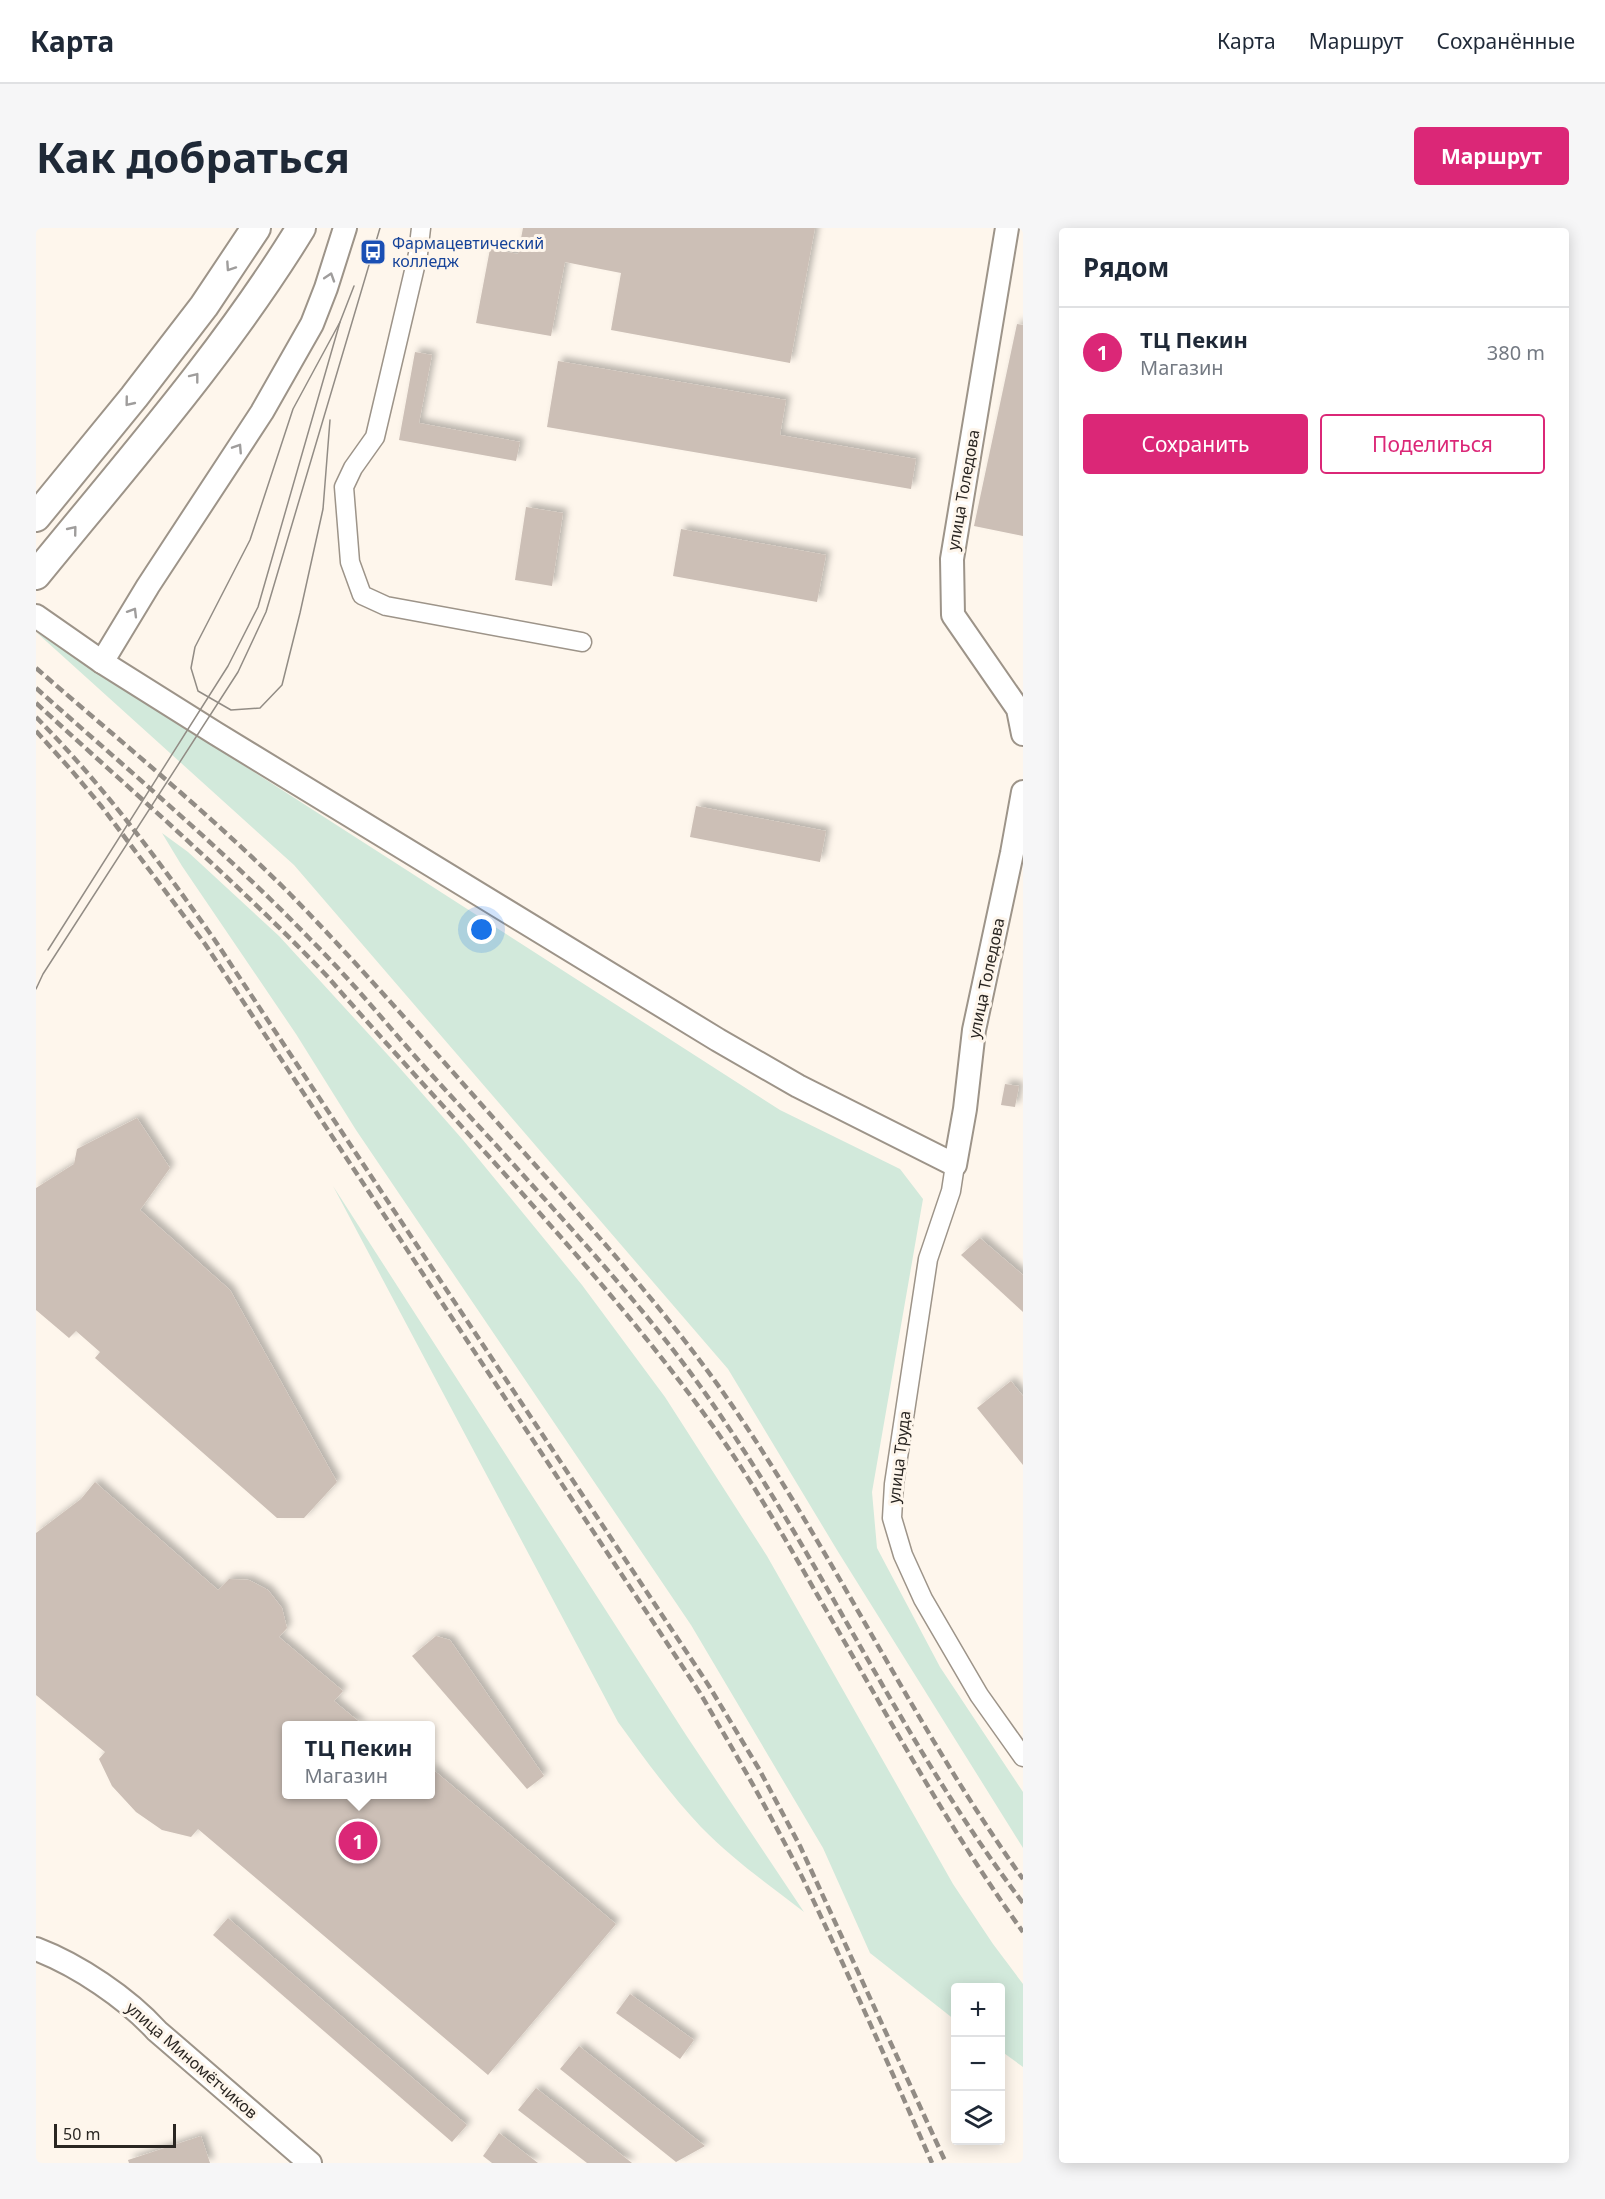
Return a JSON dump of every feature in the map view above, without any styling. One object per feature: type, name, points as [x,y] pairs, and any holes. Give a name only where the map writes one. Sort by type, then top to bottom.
[{"type":"main road","points":[[36,517],[134,397],[204,306],[256,228]]},
{"type":"main road","points":[[36,575],[232,329],[302,228]]},
{"type":"street","points":[[102,662],[148,586],[262,412],[312,324],[345,228]]},
{"type":"street","points":[[421,228],[418,254],[375,437],[353,468],[344,487],[350,562],[362,595],[386,606],[582,642]]},
{"type":"street","name":"улица Толедова","points":[[1007,228],[952,559],[953,615],[1018,709],[1023,734]]},
{"type":"street","points":[[36,616],[102,662],[748,1058],[798,1086],[955,1165]]},
{"type":"street","name":"улица Толедова","points":[[955,1165],[965,1109],[974,1030],[1023,792]]},
{"type":"street","name":"улица Труда","points":[[955,1165],[951,1191],[928,1259],[894,1484],[892,1518],[903,1555],[923,1599],[979,1695],[1023,1757]]},
{"type":"street","name":"улица Миномётчиков","points":[[36,1950],[62,1961],[115,1993],[139,2011],[157,2031],[310,2163]]},
{"type":"green space","points":[[36,632],[780,1110],[900,1169],[923,1199],[872,1492],[877,1548],[940,1667],[1023,1792],[1023,1848],[837,1550],[728,1369],[294,865]]},
{"type":"green space","points":[[162,833],[188,852],[279,936],[398,1066],[463,1140],[582,1285],[665,1397],[767,1556],[953,1884],[1023,1984],[1023,2067],[1005,2054],[1005,1983],[951,1983],[951,2017],[870,1953],[823,1848],[691,1625],[356,1130],[296,1034]]},
{"type":"green space","points":[[333,1186],[686,1735],[804,1912],[738,1861],[701,1827],[668,1789],[618,1722]]},
{"type":"building","points":[[523,228],[815,228],[790,363],[611,330],[621,273],[565,262],[551,336],[476,323],[490,249],[518,254]]},
{"type":"building","points":[[1017,324],[1023,325],[1023,536],[974,526]]},
{"type":"building","points":[[415,352],[432,355],[419,423],[520,442],[516,461],[399,440]]},
{"type":"building","points":[[558,361],[786,400],[780,435],[916,459],[911,489],[547,427]]},
{"type":"building","points":[[526,507],[563,513],[552,586],[515,580]]},
{"type":"building","points":[[681,529],[826,555],[817,602],[673,576]]},
{"type":"building","points":[[696,806],[826,831],[820,862],[690,837]]},
{"type":"building","points":[[1005,1084],[1019,1086],[1015,1107],[1001,1105]]},
{"type":"building","points":[[137,1118],[170,1168],[140,1210],[230,1290],[337,1482],[304,1518],[277,1518],[95,1358],[100,1352],[76,1331],[69,1338],[36,1310],[36,1188],[74,1164],[77,1149]]},
{"type":"building","points":[[980,1238],[1023,1275],[1023,1312],[961,1255]]},
{"type":"building","points":[[1011,1381],[1023,1396],[1023,1465],[977,1408]]},
{"type":"building","points":[[95,1482],[218,1590],[229,1579],[249,1580],[268,1590],[282,1608],[287,1628],[279,1637],[343,1691],[334,1701],[358,1721],[282,1721],[282,1799],[435,1799],[435,1771],[616,1924],[488,2075],[198,1829],[191,1837],[162,1830],[136,1812],[112,1786],[99,1759],[105,1752],[36,1695],[36,1533],[81,1499]]},
{"type":"building","points":[[436,1636],[450,1640],[544,1776],[527,1789],[412,1656]]},
{"type":"building","points":[[228,1918],[467,2125],[452,2142],[213,1935]]},
{"type":"building","points":[[630,1994],[694,2040],[680,2059],[616,2013]]},
{"type":"building","points":[[579,2046],[705,2146],[676,2162],[560,2069]]},
{"type":"building","points":[[536,2088],[632,2163],[587,2163],[518,2110]]},
{"type":"building","points":[[499,2133],[538,2163],[492,2163],[483,2156]]},
{"type":"building","points":[[201,2136],[210,2163],[129,2163],[128,2160]]},
{"type":"tram line","points":[[36,989],[43,974],[238,672],[266,612],[380,228]]},
{"type":"tram line","points":[[48,950],[228,666],[258,607],[340,322],[354,286]]},
{"type":"tram line","points":[[330,420],[323,509],[282,685],[260,708],[231,710],[198,691],[191,668],[195,647],[250,540],[293,409],[340,322]]},
{"type":"railway","points":[[36,668],[197,807],[290,894],[403,1016],[646,1292],[696,1355],[760,1448],[944,1758],[1023,1879]]},
{"type":"railway","points":[[36,688],[210,842],[322,951],[575,1233],[652,1323],[677,1354],[743,1449],[937,1777],[1023,1903]]},
{"type":"railway","points":[[36,703],[220,871],[327,976],[576,1254],[624,1311],[715,1429],[742,1469],[942,1808],[1023,1932]]},
{"type":"railway","points":[[36,717],[130,824],[214,939],[709,1686],[759,1769],[800,1846],[946,2163]]},
{"type":"railway","points":[[36,731],[102,807],[205,944],[700,1693],[768,1812],[806,1885],[932,2163]]},
{"type":"place","name":"Фармацевтический колледж","points":[[373,252]]},
{"type":"place","name":"ТЦ Пекин","points":[[358,1841]]}]
